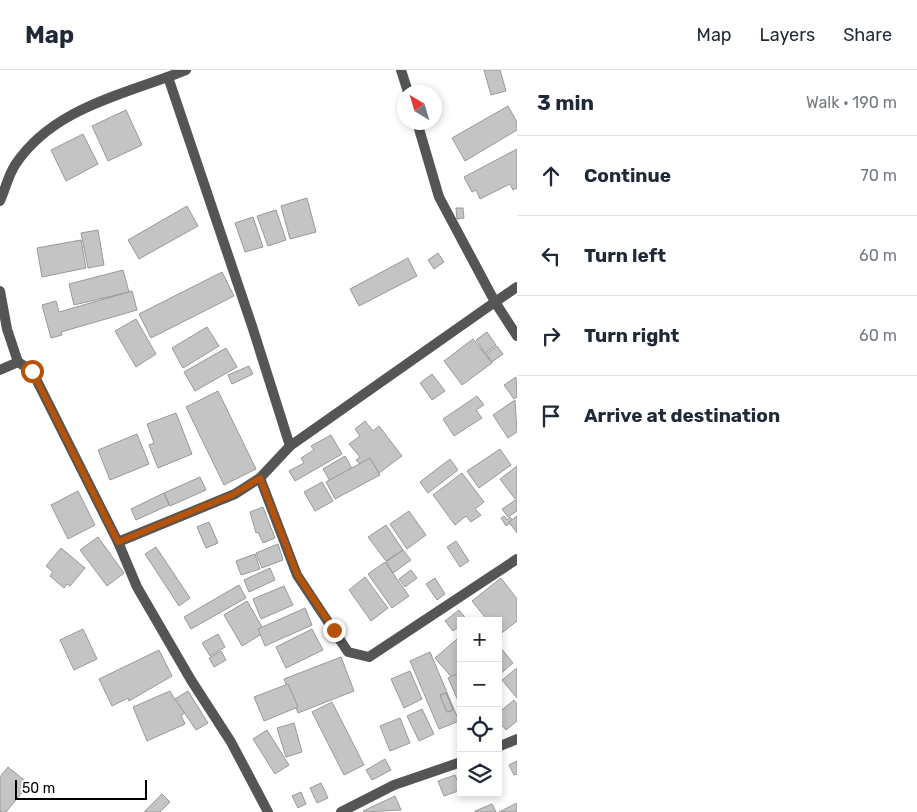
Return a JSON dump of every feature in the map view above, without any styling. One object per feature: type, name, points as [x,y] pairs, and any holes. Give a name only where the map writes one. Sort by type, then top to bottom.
[{"type":"street","points":[[0,201],[15,166],[41,135],[73,113],[186,70]]},
{"type":"street","points":[[402,70],[406,85]]},
{"type":"street","points":[[168,77],[253,329],[290,446]]},
{"type":"street","points":[[419,130],[439,198],[495,302],[517,336]]},
{"type":"street","points":[[118,542],[234,494],[260,478],[290,446],[517,287]]},
{"type":"street","points":[[0,291],[7,329],[18,362],[32,371],[118,542],[137,586],[191,680],[232,742],[268,812]]},
{"type":"street","points":[[0,370],[18,362]]},
{"type":"street","points":[[260,478],[297,574],[348,652],[369,657],[517,559]]},
{"type":"street","points":[[502,746],[517,740]]},
{"type":"street","points":[[340,812],[394,785],[457,763]]},
{"type":"building","points":[[484,70],[500,70],[506,91],[491,95]]},
{"type":"building","points":[[508,106],[517,122],[517,130],[465,161],[452,138]]},
{"type":"building","points":[[126,110],[142,145],[108,161],[92,126]]},
{"type":"building","points":[[83,134],[98,164],[66,181],[51,150]]},
{"type":"building","points":[[517,149],[517,188],[513,190],[510,184],[480,199],[476,190],[472,192],[464,177]]},
{"type":"building","points":[[307,198],[316,232],[290,239],[281,206]]},
{"type":"building","points":[[187,206],[198,226],[139,259],[128,240]]},
{"type":"building","points":[[456,208],[463,208],[464,218],[457,219]]},
{"type":"building","points":[[276,210],[286,240],[268,246],[257,216]]},
{"type":"building","points":[[253,217],[263,247],[245,252],[235,223]]},
{"type":"building","points":[[98,230],[104,265],[88,268],[81,233]]},
{"type":"building","points":[[81,240],[86,268],[42,277],[37,248]]},
{"type":"building","points":[[438,253],[444,262],[434,269],[428,260]]},
{"type":"building","points":[[408,258],[417,276],[359,306],[350,289]]},
{"type":"building","points":[[123,270],[129,292],[74,305],[69,284]]},
{"type":"building","points":[[222,272],[234,296],[151,338],[139,314]]},
{"type":"building","points":[[132,291],[137,310],[61,332],[62,335],[51,338],[42,305],[56,301],[59,312]]},
{"type":"building","points":[[136,319],[156,354],[136,367],[115,331]]},
{"type":"building","points":[[207,327],[219,346],[183,368],[172,348]]},
{"type":"building","points":[[487,332],[496,345],[485,353],[476,340]]},
{"type":"building","points":[[473,339],[492,363],[462,385],[444,361]]},
{"type":"building","points":[[497,346],[503,354],[492,362],[486,354]]},
{"type":"building","points":[[226,348],[237,367],[195,391],[184,372]]},
{"type":"building","points":[[249,366],[253,374],[232,384],[228,375]]},
{"type":"building","points":[[432,374],[445,391],[432,400],[420,383]]},
{"type":"building","points":[[516,377],[517,397],[514,399],[504,385]]},
{"type":"building","points":[[218,391],[256,469],[224,485],[186,407]]},
{"type":"building","points":[[477,396],[484,405],[476,410],[482,418],[454,436],[443,419]]},
{"type":"building","points":[[515,400],[517,432],[508,438],[493,415]]},
{"type":"building","points":[[176,413],[192,454],[158,468],[149,445],[154,443],[147,424]]},
{"type":"building","points":[[365,421],[373,431],[379,426],[402,456],[372,478],[356,460],[360,457],[349,444],[360,436],[355,429]]},
{"type":"building","points":[[137,434],[149,464],[110,480],[98,450]]},
{"type":"building","points":[[331,435],[342,454],[295,481],[289,471],[304,463],[301,458],[314,450],[311,446]]},
{"type":"building","points":[[500,449],[511,465],[479,488],[467,471]]},
{"type":"building","points":[[345,456],[356,476],[334,488],[323,469]]},
{"type":"building","points":[[370,458],[380,475],[335,499],[326,482]]},
{"type":"building","points":[[450,459],[458,470],[428,493],[420,482]]},
{"type":"building","points":[[517,466],[517,497],[515,499],[500,479]]},
{"type":"building","points":[[462,473],[484,502],[475,509],[481,515],[471,522],[466,516],[455,525],[433,495]]},
{"type":"building","points":[[200,477],[206,490],[170,506],[164,493]]},
{"type":"building","points":[[322,482],[333,501],[315,511],[304,492]]},
{"type":"building","points":[[78,491],[95,525],[68,539],[51,505]]},
{"type":"building","points":[[164,493],[169,505],[136,520],[131,509]]},
{"type":"building","points":[[517,499],[517,511],[508,517],[502,509]]},
{"type":"building","points":[[263,507],[275,538],[263,543],[258,532],[256,533],[250,512]]},
{"type":"building","points":[[409,511],[426,535],[407,549],[390,524]]},
{"type":"building","points":[[504,516],[507,520],[510,517],[513,521],[506,526],[501,518]]},
{"type":"building","points":[[517,516],[517,533],[509,522]]},
{"type":"building","points":[[209,522],[218,543],[206,548],[197,527]]},
{"type":"building","points":[[386,525],[403,550],[386,561],[368,537]]},
{"type":"building","points":[[98,537],[124,573],[107,586],[80,550]]},
{"type":"building","points":[[456,541],[469,561],[460,567],[447,547]]},
{"type":"building","points":[[278,544],[283,560],[262,568],[256,553]]},
{"type":"building","points":[[156,547],[190,598],[179,606],[145,554]]},
{"type":"building","points":[[61,548],[85,568],[70,586],[67,584],[64,588],[50,576],[53,572],[46,566]]},
{"type":"building","points":[[403,550],[411,560],[393,573],[386,562]]},
{"type":"building","points":[[255,554],[260,569],[241,575],[236,561]]},
{"type":"building","points":[[385,562],[409,596],[392,608],[368,574]]},
{"type":"building","points":[[270,568],[275,580],[249,592],[244,580]]},
{"type":"building","points":[[411,570],[417,578],[405,587],[399,579]]},
{"type":"building","points":[[365,577],[388,608],[371,621],[349,590]]},
{"type":"building","points":[[435,578],[445,594],[437,600],[426,584]]},
{"type":"building","points":[[501,578],[517,599],[517,621],[502,633],[502,617],[485,617],[472,601]]},
{"type":"building","points":[[239,585],[246,598],[191,629],[184,617]]},
{"type":"building","points":[[284,586],[293,605],[261,619],[253,599]]},
{"type":"building","points":[[247,601],[265,632],[242,646],[224,615]]},
{"type":"building","points":[[305,608],[312,625],[265,646],[258,629]]},
{"type":"building","points":[[459,610],[465,617],[457,617],[457,628],[453,631],[445,621]]},
{"type":"building","points":[[83,629],[97,659],[74,670],[60,640]]},
{"type":"building","points":[[312,629],[323,650],[286,668],[276,647]]},
{"type":"building","points":[[218,634],[225,647],[210,656],[202,643]]},
{"type":"building","points":[[457,639],[457,680],[455,681],[435,658]]},
{"type":"building","points":[[502,649],[513,663],[502,673]]},
{"type":"building","points":[[159,650],[172,676],[129,701],[128,698],[112,706],[99,679]]},
{"type":"building","points":[[221,651],[226,660],[214,667],[209,658]]},
{"type":"building","points":[[430,652],[457,716],[457,722],[439,729],[410,661]],"holes":[[[446,693],[453,710],[447,712],[440,695]]]},
{"type":"building","points":[[341,657],[354,691],[298,713],[284,679]]},
{"type":"building","points":[[517,668],[517,698],[502,680]]},
{"type":"building","points":[[410,671],[422,699],[404,708],[391,679]]},
{"type":"building","points":[[457,674],[457,698],[448,678]]},
{"type":"building","points":[[288,684],[298,707],[264,721],[254,697]]},
{"type":"building","points":[[170,691],[175,700],[181,697],[188,712],[181,715],[185,724],[147,741],[133,707]]},
{"type":"building","points":[[188,691],[208,723],[196,730],[175,699]]},
{"type":"building","points":[[446,693],[453,710],[447,712],[440,695]]},
{"type":"building","points":[[514,700],[517,704],[517,721],[506,730],[502,725],[502,710]]},
{"type":"building","points":[[332,702],[364,765],[344,775],[312,712]]},
{"type":"building","points":[[422,709],[434,734],[419,741],[407,716]]},
{"type":"building","points":[[400,718],[410,743],[390,751],[380,726]]},
{"type":"building","points":[[294,723],[302,752],[286,757],[277,728]]},
{"type":"building","points":[[267,730],[289,765],[275,774],[253,739]]},
{"type":"building","points":[[385,759],[391,770],[372,780],[366,770]]},
{"type":"building","points":[[517,761],[517,774],[514,775],[509,765]]},
{"type":"building","points":[[8,767],[29,784],[6,812],[0,812],[0,777]]},
{"type":"building","points":[[455,775],[457,791],[444,796],[438,781]]},
{"type":"building","points":[[321,783],[328,798],[317,803],[310,788]]},
{"type":"building","points":[[301,792],[306,804],[298,808],[292,796]]},
{"type":"building","points":[[162,794],[170,802],[160,812],[144,812]]},
{"type":"building","points":[[395,796],[401,810],[363,811]]},
{"type":"building","points":[[517,803],[517,812],[499,812]]},
{"type":"building","points":[[492,804],[496,812],[475,812],[475,811]]},
{"type":"route","points":[[32,371],[118,542],[234,494],[260,478],[273,507],[297,574],[334,630]]}]
